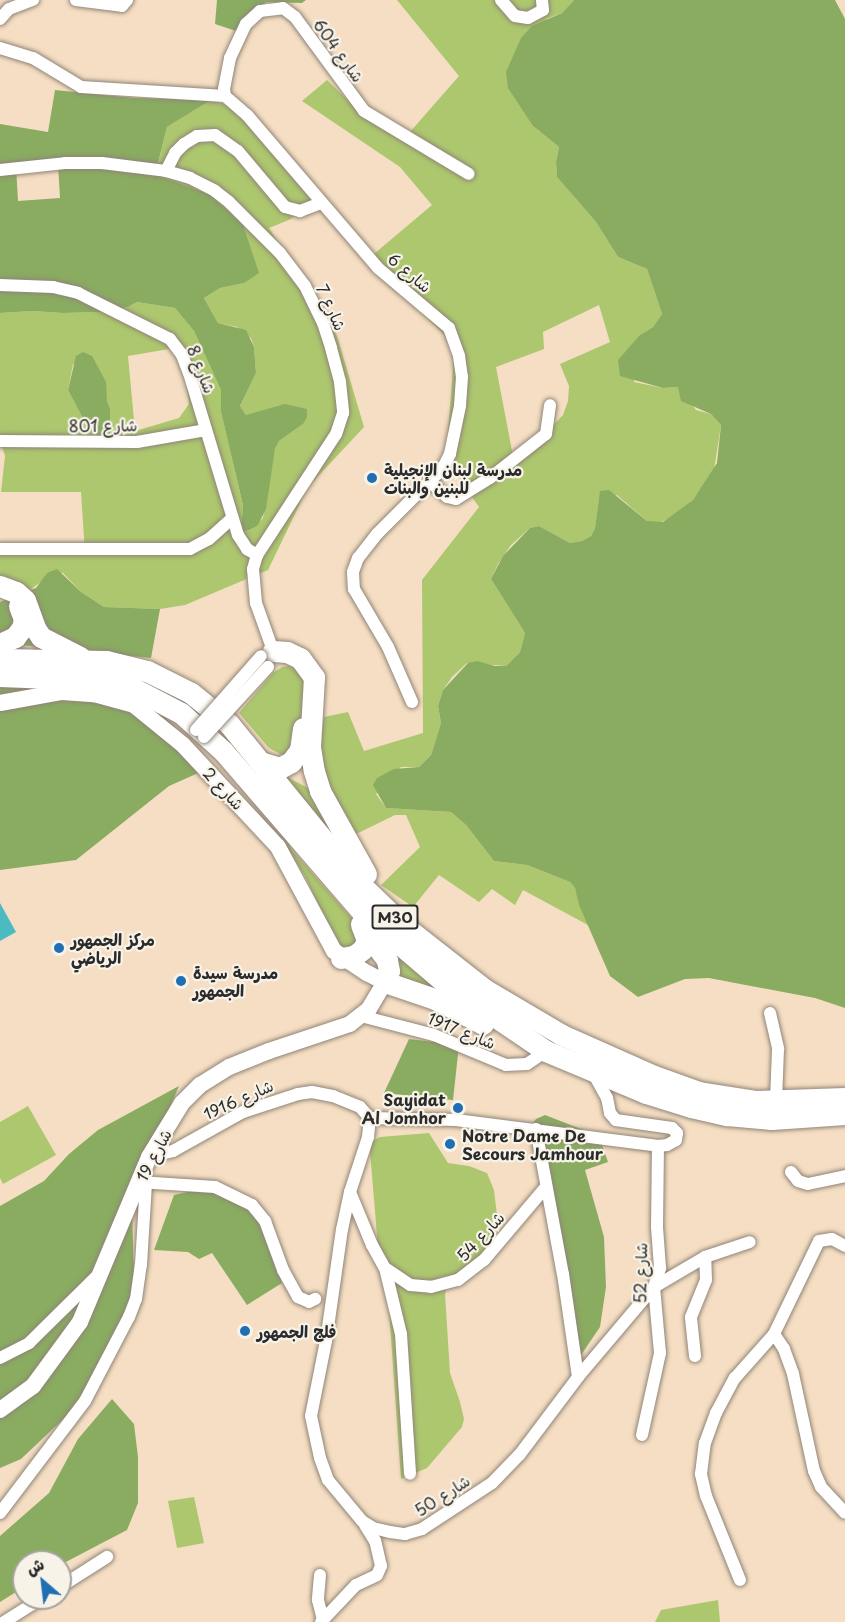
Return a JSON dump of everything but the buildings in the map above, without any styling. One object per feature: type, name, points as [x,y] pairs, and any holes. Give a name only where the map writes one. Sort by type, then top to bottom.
[{"type":"highway","points":[[0,586],[15,601],[24,619],[18,634],[0,644]]},
{"type":"highway","points":[[0,586],[16,592],[25,600],[35,628],[41,637],[86,660]]},
{"type":"highway","points":[[270,659],[287,652],[300,658],[315,677],[310,747],[320,791],[361,868],[420,929],[433,951]]},
{"type":"highway","name":"M30","points":[[0,659],[86,660],[129,666],[180,686],[211,707],[270,765],[357,881],[433,951],[484,989],[543,1024],[654,1076],[717,1096],[776,1102],[845,1098]]},
{"type":"highway","points":[[270,659],[297,666],[304,675],[308,687],[300,750],[291,762],[270,765]]},
{"type":"highway","name":"M30","points":[[0,676],[101,680],[135,689],[166,703],[181,713],[223,751],[363,913],[416,960],[539,1047],[592,1072],[676,1104],[727,1114],[772,1119],[845,1114]]},
{"type":"highway","points":[[270,765],[320,791]]},
{"type":"highway","points":[[322,868],[378,945],[389,964],[385,982],[435,999],[488,1027],[539,1047]]},
{"type":"highway","points":[[341,958],[354,956],[363,949],[367,940],[361,924]]},
{"type":"main road","name":"شارع 2","points":[[0,703],[62,693],[107,697],[134,705],[186,748],[278,847],[329,944],[341,958],[385,982]]},
{"type":"main road","name":"شارع 19","points":[[0,1410],[33,1386],[54,1362],[80,1322],[142,1182],[149,1157],[182,1102],[200,1085],[229,1067],[269,1051],[331,1032],[361,1016],[376,1000],[385,982]]},
{"type":"street","points":[[0,19],[9,9],[33,0]]},
{"type":"street","points":[[76,0],[122,6],[127,0]]},
{"type":"street","points":[[0,48],[33,58],[81,87],[225,96],[224,89],[230,58],[246,24],[260,10],[283,8],[295,0]]},
{"type":"street","points":[[501,0],[515,16],[528,18],[543,10],[542,0]]},
{"type":"street","name":"شارع 604","points":[[283,8],[295,17],[364,111],[469,174]]},
{"type":"street","name":"شارع 6","points":[[225,96],[247,115],[378,268],[444,323],[455,340],[462,377],[456,432],[443,468],[377,534],[358,558],[353,572],[354,589],[388,647],[412,702]]},
{"type":"street","points":[[166,171],[175,153],[184,144],[196,136],[214,135],[238,151],[285,207],[300,211],[321,203]]},
{"type":"street","name":"شارع 7","points":[[0,170],[84,162],[166,171],[190,178],[216,191],[280,253],[314,301],[323,323],[340,382],[343,413],[336,434],[257,555],[253,569],[253,590],[270,659]]},
{"type":"street","name":"شارع 8","points":[[0,285],[53,287],[78,293],[170,339],[182,354],[189,373],[232,518],[242,542],[257,555]]},
{"type":"street","points":[[430,482],[447,497],[456,499],[490,478],[546,434],[550,405]]},
{"type":"street","name":"شارع 801","points":[[0,441],[137,442],[206,429]]},
{"type":"street","points":[[0,549],[190,549],[209,539],[232,518]]},
{"type":"street","points":[[186,748],[270,659]]},
{"type":"street","points":[[770,1013],[778,1049],[776,1102]]},
{"type":"street","name":"شارع 1917","points":[[361,1016],[434,1035],[506,1065],[527,1064],[539,1047]]},
{"type":"street","points":[[322,1621],[356,1585],[376,1575],[381,1566],[375,1541],[362,1521],[328,1480],[320,1458],[311,1416],[350,1192],[368,1137],[370,1118],[446,1120],[536,1129],[658,1146],[674,1142],[676,1131],[663,1126],[619,1122],[610,1113],[607,1098],[592,1072]]},
{"type":"street","points":[[607,1098],[632,1087]]},
{"type":"street","name":"شارع 1916","points":[[149,1157],[173,1151],[243,1112],[298,1094],[319,1093],[333,1096],[360,1107],[370,1118]]},
{"type":"street","points":[[536,1129],[545,1188],[563,1274],[578,1377]]},
{"type":"street","name":"شارع 52","points":[[642,1435],[660,1353],[654,1287],[660,1268],[657,1227],[658,1146]]},
{"type":"street","points":[[791,1172],[798,1181],[808,1184],[845,1176]]},
{"type":"street","points":[[0,1513],[85,1401],[129,1317],[136,1299],[141,1265],[142,1182],[215,1186],[252,1204],[265,1221],[284,1270],[298,1297],[309,1302],[315,1299]]},
{"type":"street","name":"شارع 54","points":[[350,1192],[372,1245],[385,1268],[410,1286],[431,1287],[458,1280],[494,1249],[545,1188]]},
{"type":"street","points":[[740,1580],[706,1496],[702,1458],[713,1421],[735,1378],[774,1334],[819,1241],[832,1239],[845,1246]]},
{"type":"street","name":"شارع 50","points":[[362,1521],[373,1528],[405,1534],[422,1529],[446,1515],[492,1483],[520,1454],[578,1377],[654,1287],[705,1257],[750,1242]]},
{"type":"street","points":[[695,1356],[691,1317],[706,1280],[705,1257]]},
{"type":"street","points":[[385,1268],[401,1334],[410,1474]]},
{"type":"street","points":[[0,1358],[36,1337],[103,1271]]},
{"type":"street","points":[[774,1334],[784,1349],[793,1374],[814,1471],[821,1486],[845,1513]]},
{"type":"street","points":[[72,1579],[107,1557]]},
{"type":"street","points":[[320,1575],[318,1600],[322,1621]]},
{"type":"street","points":[[4,1622],[23,1610]]},
{"type":"green space","points":[[217,0],[306,0],[302,3],[266,2],[236,31],[215,24]]},
{"type":"green space","points":[[397,0],[574,0],[562,13],[546,19],[533,126],[559,147],[556,162],[557,177],[596,222],[618,257],[647,269],[662,314],[653,327],[640,335],[634,382],[663,388],[678,387],[696,410],[711,414],[721,425],[714,470],[693,500],[671,518],[656,524],[647,521],[617,495],[599,500],[595,528],[591,536],[582,541],[570,543],[539,526],[530,528],[511,545],[491,579],[525,633],[520,652],[506,666],[467,663],[452,677],[443,690],[438,706],[441,723],[431,755],[419,767],[401,767],[376,794],[386,808],[451,812],[466,825],[494,861],[527,865],[570,882],[575,888],[588,925],[523,890],[515,905],[492,889],[479,902],[439,875],[413,907],[381,885],[420,847],[406,815],[395,815],[350,837],[329,791],[319,750],[324,717],[348,712],[364,751],[423,733],[422,580],[479,507],[446,459],[454,355],[444,335],[368,259],[432,205],[400,167],[302,101],[327,80],[368,120],[403,140],[459,76]],"holes":[[[599,305],[610,342],[560,364],[569,386],[568,401],[563,415],[520,460],[513,456],[496,367],[544,349],[543,332]]]},
{"type":"green space","points":[[574,0],[835,0],[845,19],[845,1008],[815,998],[709,978],[685,979],[638,997],[610,976],[579,905],[575,888],[570,882],[527,865],[494,861],[466,825],[451,812],[386,808],[373,785],[377,778],[394,769],[419,767],[431,755],[441,723],[438,706],[443,690],[468,663],[477,661],[495,666],[506,666],[520,652],[525,633],[491,579],[503,556],[530,528],[539,526],[570,543],[582,541],[591,536],[595,528],[600,491],[609,490],[647,521],[663,522],[693,500],[717,463],[721,425],[711,414],[681,401],[678,387],[663,388],[620,376],[618,360],[640,335],[653,327],[662,314],[647,269],[618,257],[596,222],[557,177],[556,162],[559,147],[533,126],[508,88],[506,72],[521,38],[532,26],[562,13]]},
{"type":"green space","points":[[55,90],[133,98],[211,100],[167,127],[155,175],[209,194],[243,225],[259,273],[244,283],[220,288],[204,298],[218,323],[246,330],[254,347],[256,373],[240,406],[246,415],[285,404],[307,409],[307,417],[303,424],[279,441],[275,449],[266,509],[258,525],[250,530],[241,532],[243,505],[221,412],[221,390],[194,331],[175,308],[137,302],[128,307],[101,312],[0,313],[0,124],[48,132]],"holes":[[[58,164],[60,198],[18,201],[16,166]]]},
{"type":"green space","points":[[211,100],[236,108],[312,201],[291,219],[269,228],[337,336],[364,427],[308,487],[268,570],[185,605],[160,609],[104,607],[81,592],[63,573],[47,573],[42,581],[27,592],[0,592],[0,553],[85,553],[81,492],[1,492],[5,456],[0,440],[0,313],[101,312],[128,307],[137,302],[175,308],[194,331],[221,390],[221,412],[243,505],[241,532],[251,530],[263,518],[275,449],[279,441],[303,424],[255,414],[246,415],[240,406],[256,373],[251,338],[237,327],[218,323],[204,298],[220,288],[244,283],[209,194],[155,176],[167,127]],"holes":[[[181,347],[189,404],[179,418],[135,431],[128,356]],[[73,364],[107,401],[110,410],[89,430],[68,390]]]},
{"type":"green space","points":[[83,352],[92,356],[106,382],[110,409],[110,436],[96,436],[89,430],[68,390],[76,356]]},
{"type":"green space","points":[[57,569],[81,592],[104,607],[160,609],[151,658],[0,643],[0,602],[36,588],[47,573]]},
{"type":"green space","points":[[289,666],[300,672],[305,688],[297,750],[284,756],[269,748],[239,713],[273,673],[282,667]]},
{"type":"green space","points":[[0,674],[65,676],[159,712],[181,733],[205,770],[169,786],[76,860],[0,870]]},
{"type":"green space","points":[[279,773],[310,789],[354,861]]},
{"type":"green space","points":[[277,833],[354,921],[361,935],[353,951],[338,946],[305,876]]},
{"type":"green space","points":[[387,947],[453,1000],[395,977]]},
{"type":"green space","points":[[409,1039],[459,1045],[453,1100],[384,1093]]},
{"type":"green space","points":[[179,1086],[157,1138],[132,1211],[134,1276],[130,1309],[75,1408],[21,1459],[0,1468],[0,1206],[44,1181],[69,1154],[98,1130]]},
{"type":"green space","points":[[28,1106],[56,1155],[3,1184],[0,1178],[0,1122]]},
{"type":"green space","points":[[545,1115],[599,1136],[608,1162],[585,1170],[604,1237],[606,1287],[600,1327],[577,1361],[531,1126],[536,1119]]},
{"type":"green space","points":[[429,1133],[448,1163],[469,1166],[487,1173],[494,1190],[498,1224],[481,1256],[447,1286],[445,1294],[450,1373],[464,1419],[462,1427],[427,1468],[401,1479],[387,1281],[378,1248],[370,1151],[371,1142],[380,1137]]},
{"type":"green space","points":[[192,1191],[211,1191],[246,1207],[264,1229],[282,1283],[247,1305],[212,1253],[199,1259],[188,1252],[154,1250],[174,1195]]},
{"type":"green space","points":[[112,1399],[134,1424],[138,1457],[138,1503],[127,1530],[72,1559],[72,1550],[12,1550],[12,1594],[0,1602],[0,1536],[49,1493],[78,1439]]},
{"type":"green space","points":[[194,1497],[204,1543],[177,1548],[168,1501]]},
{"type":"green space","points":[[718,1600],[720,1622],[655,1622],[661,1610]]},
{"type":"water","points":[[0,903],[16,932],[0,941]]},
{"type":"place","name":"مدرسة لبنان الإنجيلية للبنين والبنات","points":[[372,478]]},
{"type":"place","name":"مركز الجمهور الرياضي","points":[[59,948]]},
{"type":"place","name":"مدرسة سيدة الجمهور","points":[[181,981]]},
{"type":"place","name":"Sayidat Al Jomhor","points":[[458,1108]]},
{"type":"place","name":"Notre Dame De Secours Jamhour","points":[[450,1144]]},
{"type":"place","name":"فلج الجمهور","points":[[245,1331]]}]
